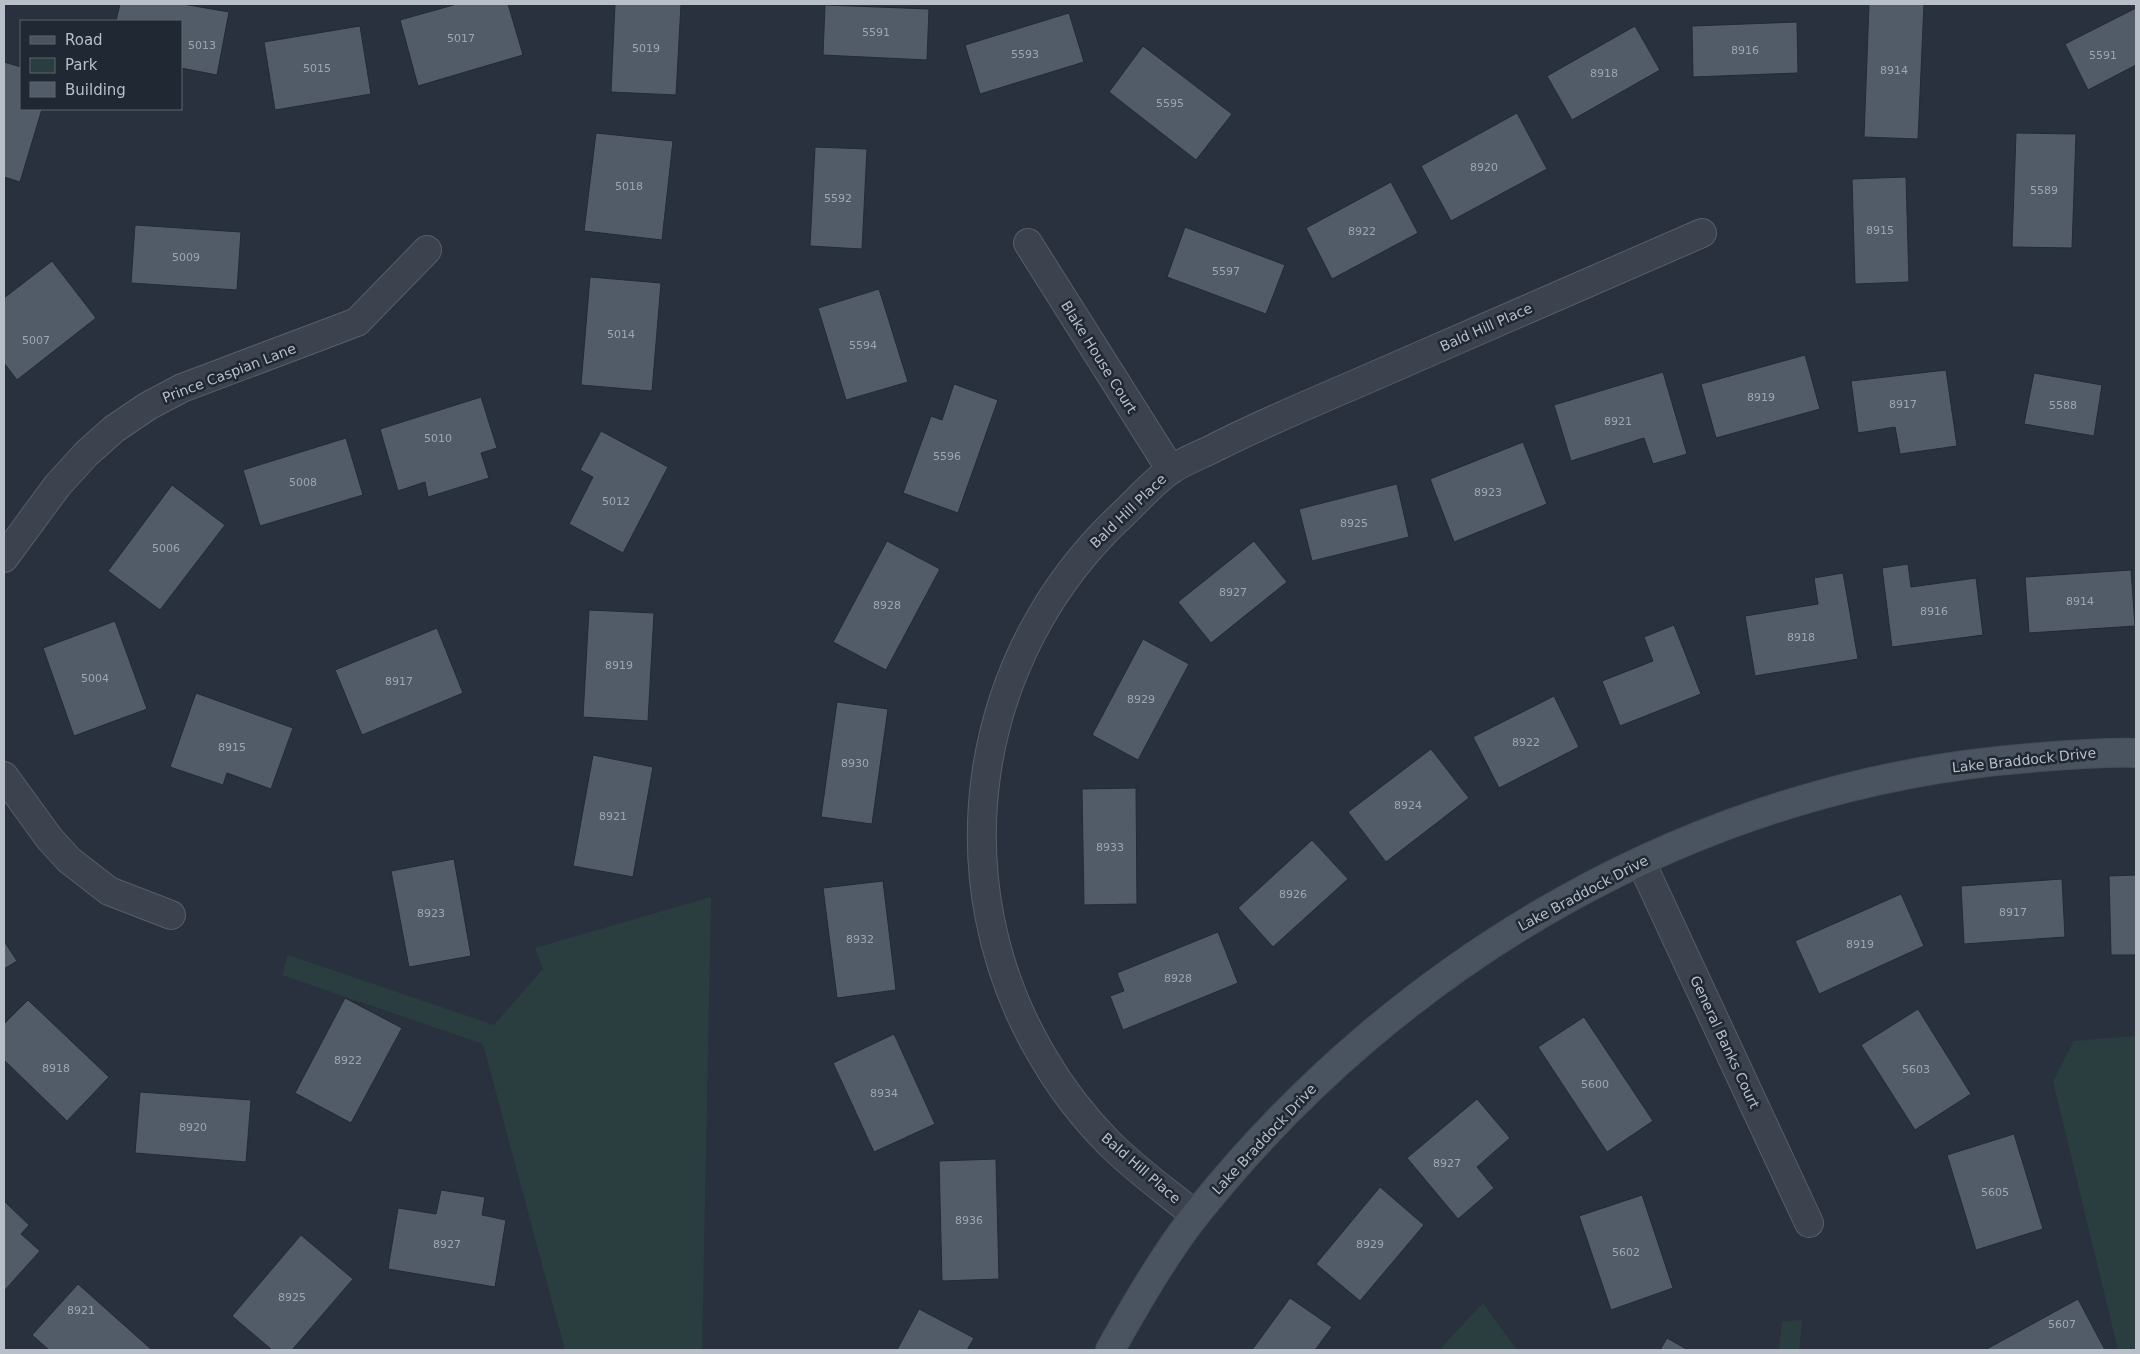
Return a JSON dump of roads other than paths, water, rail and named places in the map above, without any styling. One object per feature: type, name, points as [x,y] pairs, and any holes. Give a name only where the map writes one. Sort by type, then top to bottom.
[{"type":"street","name":"Bald Hill Place","points":[[1195,1215],[1111,1145],[1071,1099],[1043,1058],[1017,1008],[1000,962],[987,906],[982,850],[983,793],[991,743],[1006,690],[1027,639],[1060,584],[1095,540],[1171,470],[1258,426],[1702,233]]},
{"type":"street","name":"Blake House Court","points":[[1028,244],[1171,470]]},
{"type":"street","name":"Prince Caspian Lane","points":[[4,558],[57,486],[86,454],[114,429],[148,406],[182,388],[357,322],[427,250]]},
{"type":"street","name":"Lake Braddock Drive","points":[[1110,1350],[1136,1304],[1195,1215],[1269,1130],[1327,1071],[1407,1003],[1470,957],[1538,914],[1642,862],[1739,820],[1786,804],[1877,780],[1975,762],[2107,752],[2136,753]]},
{"type":"street","points":[[4,776],[49,838],[70,860],[109,891],[171,915]]},
{"type":"street","name":"General Banks Court","points":[[1642,862],[1809,1223]]}]
